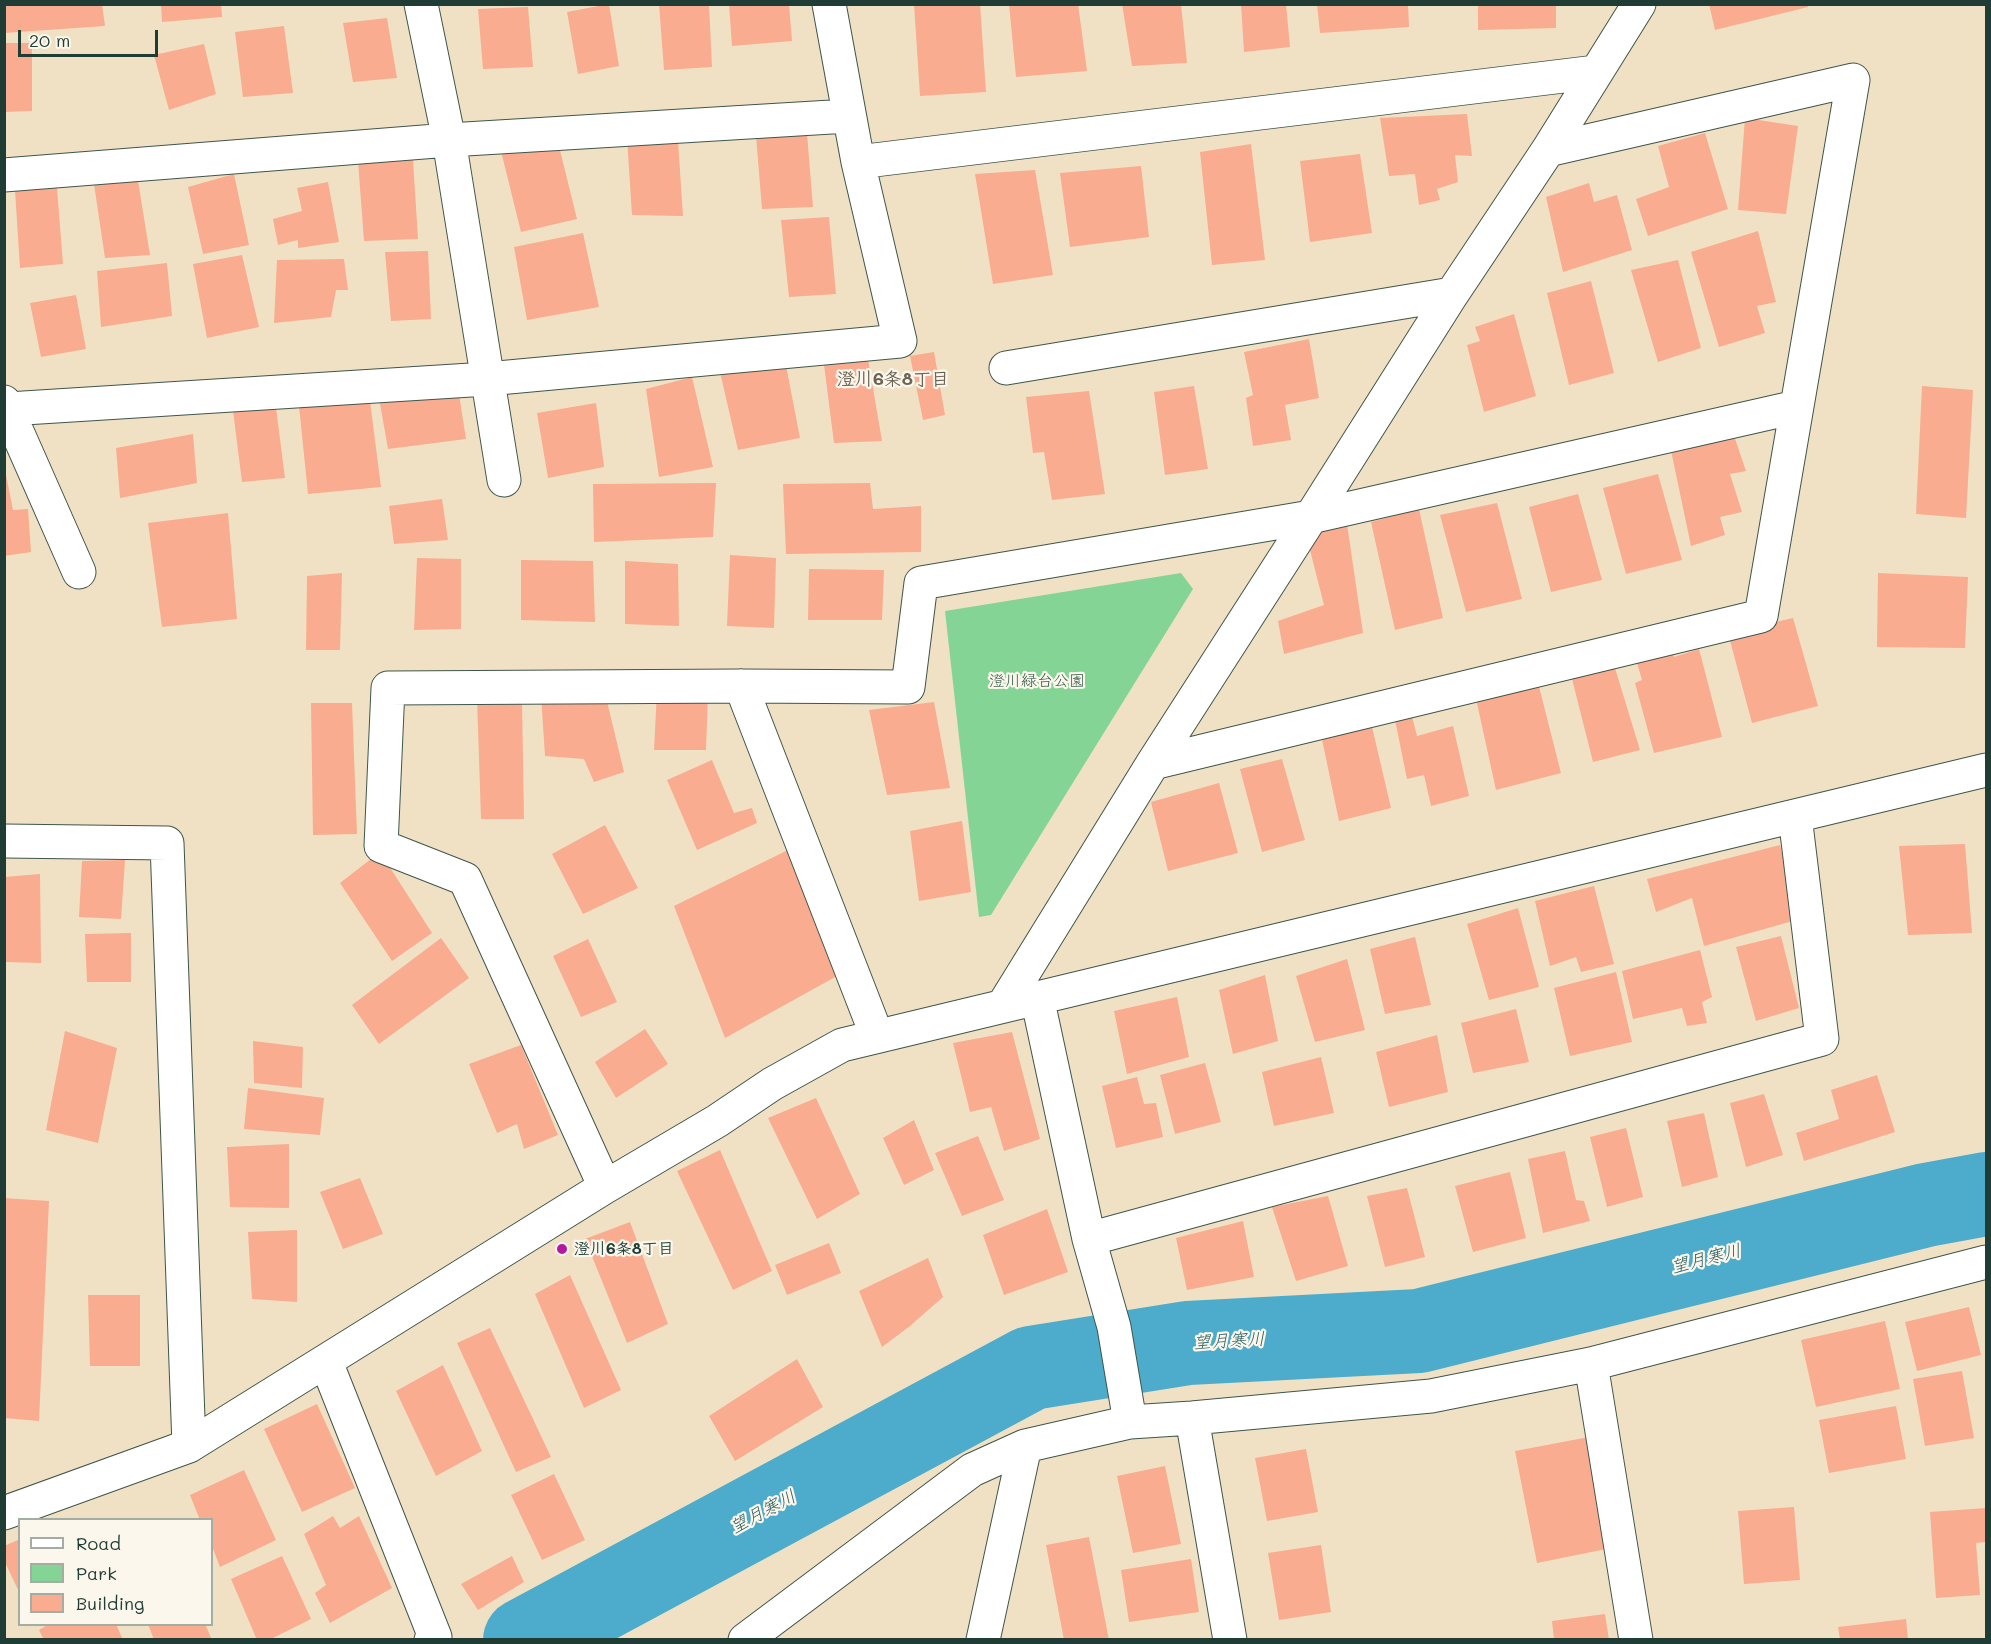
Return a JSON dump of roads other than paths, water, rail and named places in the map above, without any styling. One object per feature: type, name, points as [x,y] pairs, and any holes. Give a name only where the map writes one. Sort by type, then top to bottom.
[{"type":"street","points":[[421,4],[449,140],[504,480]]},
{"type":"street","points":[[79,572],[8,415],[487,379],[900,341],[848,116],[829,4]]},
{"type":"street","points":[[1003,1006],[1153,763],[1452,294],[1548,150],[1639,4]]},
{"type":"street","points":[[858,162],[1596,72]]},
{"type":"street","points":[[1153,763],[1761,616],[1853,80],[1548,150]]},
{"type":"street","points":[[4,175],[449,140],[848,116]]},
{"type":"street","points":[[1006,368],[1452,294]]},
{"type":"street","points":[[605,1187],[465,879],[381,846],[388,688],[908,687],[921,584],[1311,518],[1796,407]]},
{"type":"street","points":[[741,686],[877,1036]]},
{"type":"street","points":[[4,1513],[189,1446],[605,1187],[717,1121],[772,1084],[842,1046],[1037,997],[1986,770]]},
{"type":"street","points":[[1089,1239],[1822,1038],[1795,816]]},
{"type":"street","points":[[4,841],[167,843],[189,1446]]},
{"type":"street","points":[[1037,997],[1089,1239],[1114,1327],[1130,1422]]},
{"type":"street","points":[[745,1640],[972,1470],[1025,1446],[1130,1422],[1431,1396],[1591,1364],[1986,1262]]},
{"type":"street","points":[[326,1362],[435,1637],[431,1640]]},
{"type":"street","points":[[1591,1364],[1636,1640]]},
{"type":"street","points":[[1192,1418],[1230,1640]]},
{"type":"street","points":[[983,1640],[1025,1446]]},
{"type":"waterway","name":"望月寒川","points":[[525,1640],[1031,1368],[1188,1343],[1419,1331],[1926,1205],[1986,1194]]},
{"type":"place","name":"澄川6条8丁目","points":[[562,1249]]},
{"type":"district","name":"澄川6条8丁目","points":[[893,379]]},
{"type":"park label","name":"澄川緑台公園","points":[[1037,681]]}]
